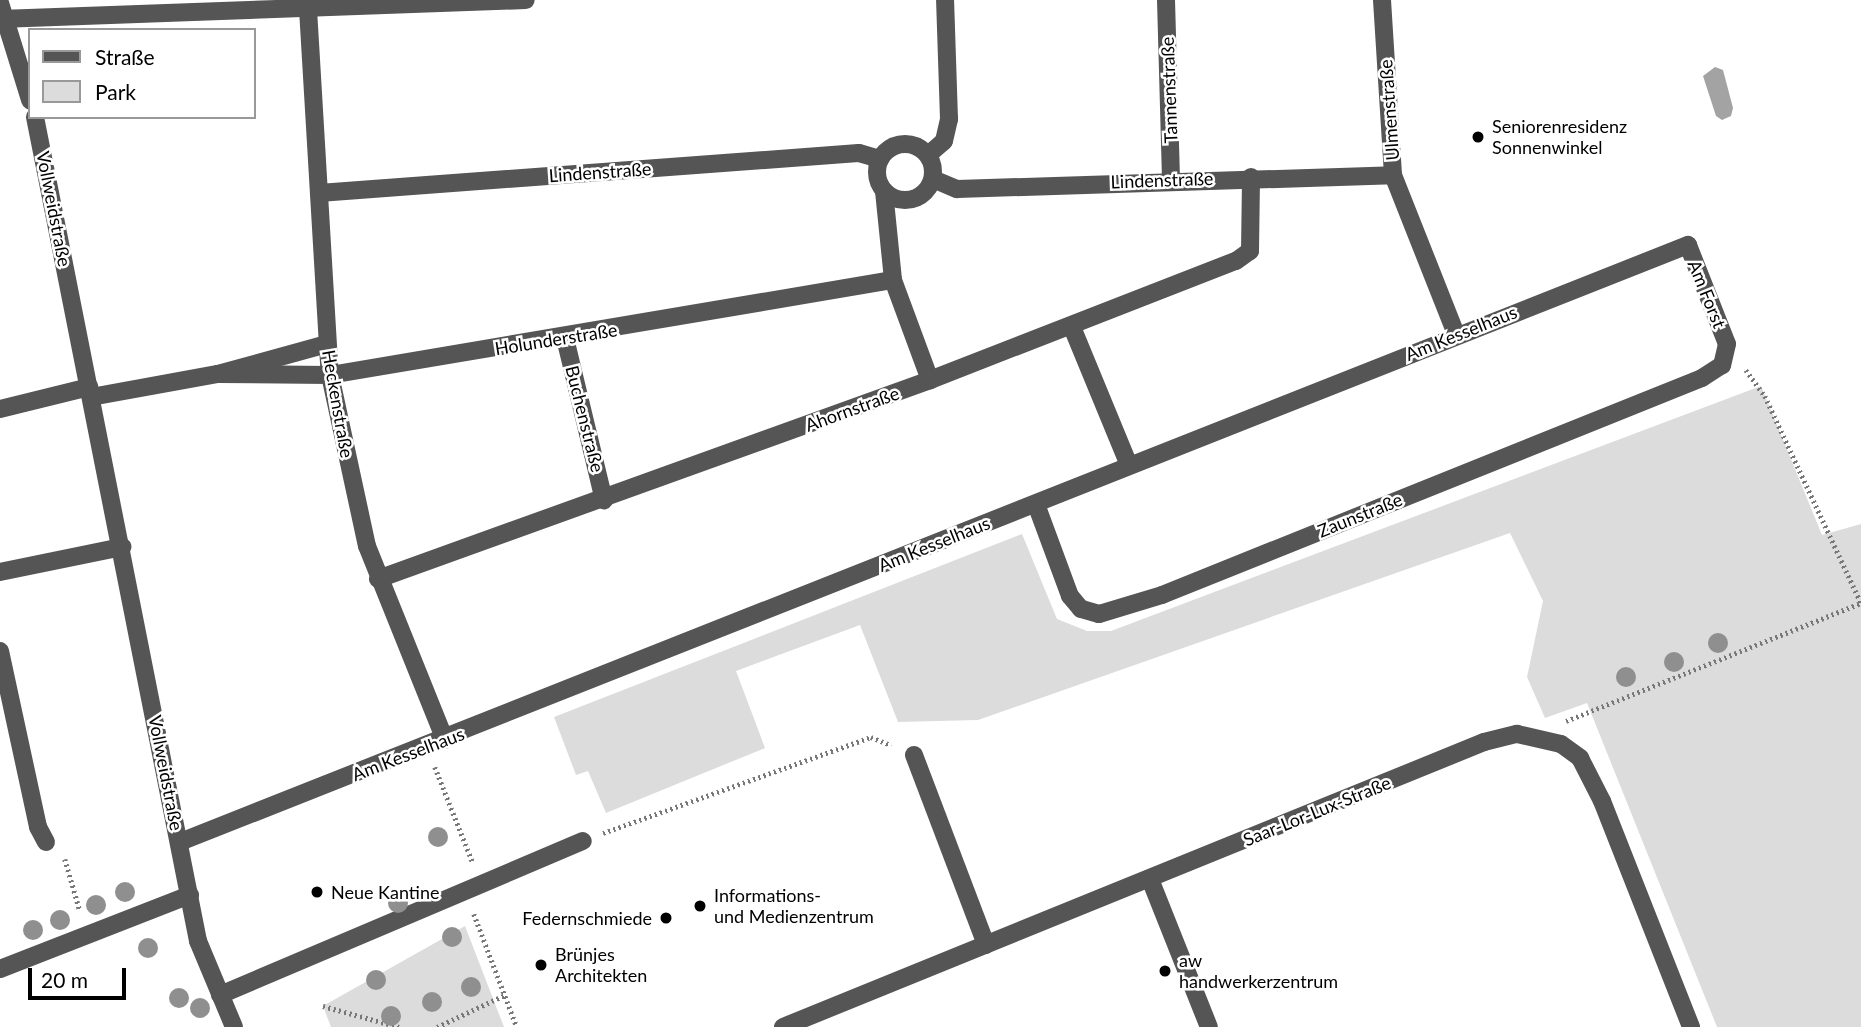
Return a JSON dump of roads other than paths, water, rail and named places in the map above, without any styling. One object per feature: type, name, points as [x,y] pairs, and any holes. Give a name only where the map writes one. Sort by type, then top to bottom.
[{"type":"street","points":[[28,95],[0,19],[264,6],[308,9],[526,0]]},
{"type":"street","points":[[928,155],[944,141],[949,118],[945,0]]},
{"type":"street","name":"Tannenstraße","points":[[1166,0],[1171,180]]},
{"type":"street","name":"Ulmenstraße","points":[[1382,0],[1393,174],[1456,334]]},
{"type":"street","name":"Heckenstraße","points":[[308,9],[330,375],[378,579],[445,740]]},
{"type":"street","name":"Vollweidstraße","points":[[35,119],[198,942],[234,1027]]},
{"type":"street","points":[[903,144],[928,155],[933,179],[926,192],[912,200],[897,200],[884,191],[878,181],[880,159],[903,144]]},
{"type":"street","name":"Lindenstraße","points":[[319,193],[859,153],[880,159]]},
{"type":"street","name":"Lindenstraße","points":[[933,179],[957,189],[1393,174]]},
{"type":"street","name":"Ahornstraße","points":[[378,579],[604,500],[930,380],[1236,261],[1250,251],[1251,177]]},
{"type":"street","points":[[884,191],[892,280],[930,380]]},
{"type":"street","name":"Am Kesselhaus","points":[[180,842],[445,740],[1456,334],[1688,244]]},
{"type":"street","name":"Am Forst","points":[[1688,244],[1727,344]]},
{"type":"street","name":"Holunderstraße","points":[[218,374],[330,375],[565,338],[892,280]]},
{"type":"street","points":[[1072,327],[1129,466]]},
{"type":"street","name":"Buchenstraße","points":[[565,338],[604,500]]},
{"type":"street","name":"Holunderstraße","points":[[0,409],[90,392],[218,374],[327,344]]},
{"type":"street","name":"Zaunstraße","points":[[1036,504],[1070,596],[1081,609],[1109,612],[1702,378],[1722,365],[1727,344]]},
{"type":"street","points":[[0,572],[122,547]]},
{"type":"street","points":[[0,651],[38,827],[47,842]]},
{"type":"street","name":"Saar-Lor-Lux-Straße","points":[[783,1027],[816,1021],[986,945],[1484,742],[1517,734],[1540,736],[1580,758],[1591,777],[1691,1027]]},
{"type":"street","points":[[914,755],[986,945]]},
{"type":"street","points":[[220,995],[583,841]]},
{"type":"street","points":[[1150,879],[1209,1027]]},
{"type":"street","points":[[0,969],[190,895]]},
{"type":"place","name":"Seniorenresidenz Sonnenwinkel","points":[[1478,137]]},
{"type":"place","name":"Neue Kantine","points":[[317,892]]},
{"type":"place","name":"Informations- und Medienzentrum","points":[[700,906]]},
{"type":"place","name":"Federnschmiede","points":[[666,918]]},
{"type":"place","name":"Brünjes Architekten","points":[[541,965]]},
{"type":"place","name":"aw handwerkerzentrum","points":[[1165,971]]}]
